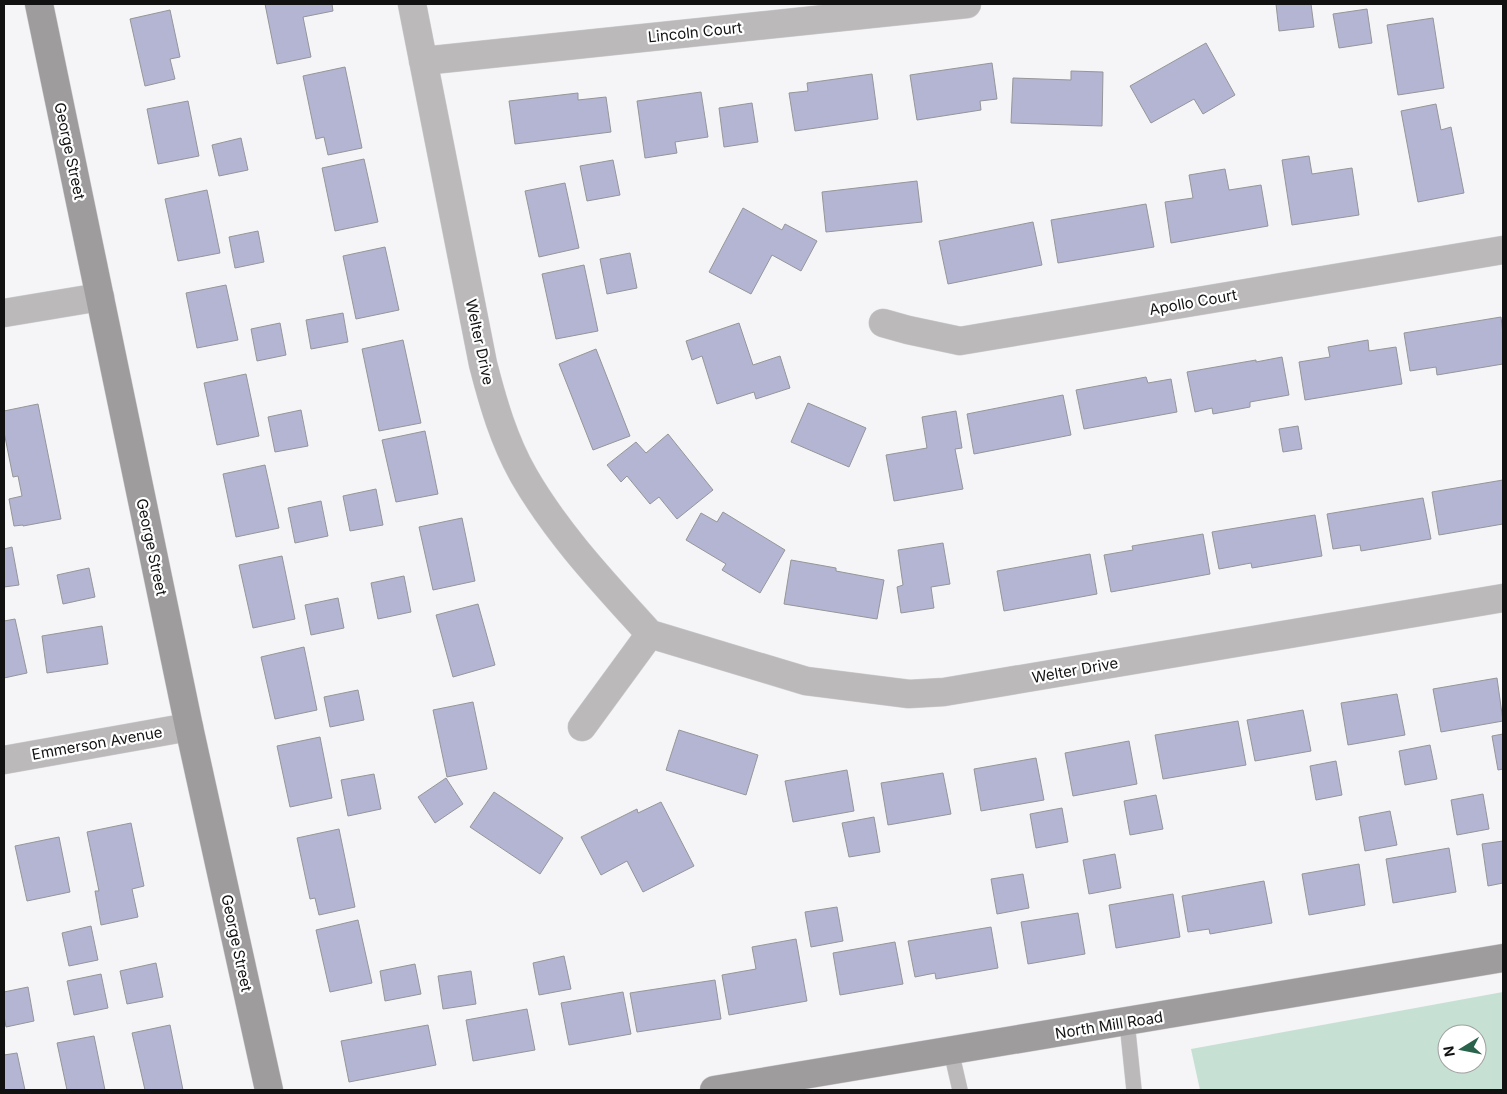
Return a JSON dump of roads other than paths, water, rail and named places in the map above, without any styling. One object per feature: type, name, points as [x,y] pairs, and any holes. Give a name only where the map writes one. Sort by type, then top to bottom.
[{"type":"street","name":"George Street","points":[[39,4],[189,727],[269,1090]]},
{"type":"street","name":"Welter Drive","points":[[412,4],[483,364],[506,437],[524,475],[548,513],[577,552],[650,634],[806,681],[909,694],[944,692],[1503,598]]},
{"type":"street","name":"Lincoln Court","points":[[423,61],[967,4]]},
{"type":"street","name":"Apollo Court","points":[[883,323],[960,341],[1503,250]]},
{"type":"street","points":[[4,313],[100,297]]},
{"type":"street","points":[[582,727],[650,634]]},
{"type":"street","name":"Emmerson Avenue","points":[[4,760],[189,727]]},
{"type":"street","name":"North Mill Road","points":[[714,1090],[1503,958]]},
{"type":"lane","points":[[1128,1022],[1134,1090]]},
{"type":"lane","points":[[951,1051],[960,1090]]}]
